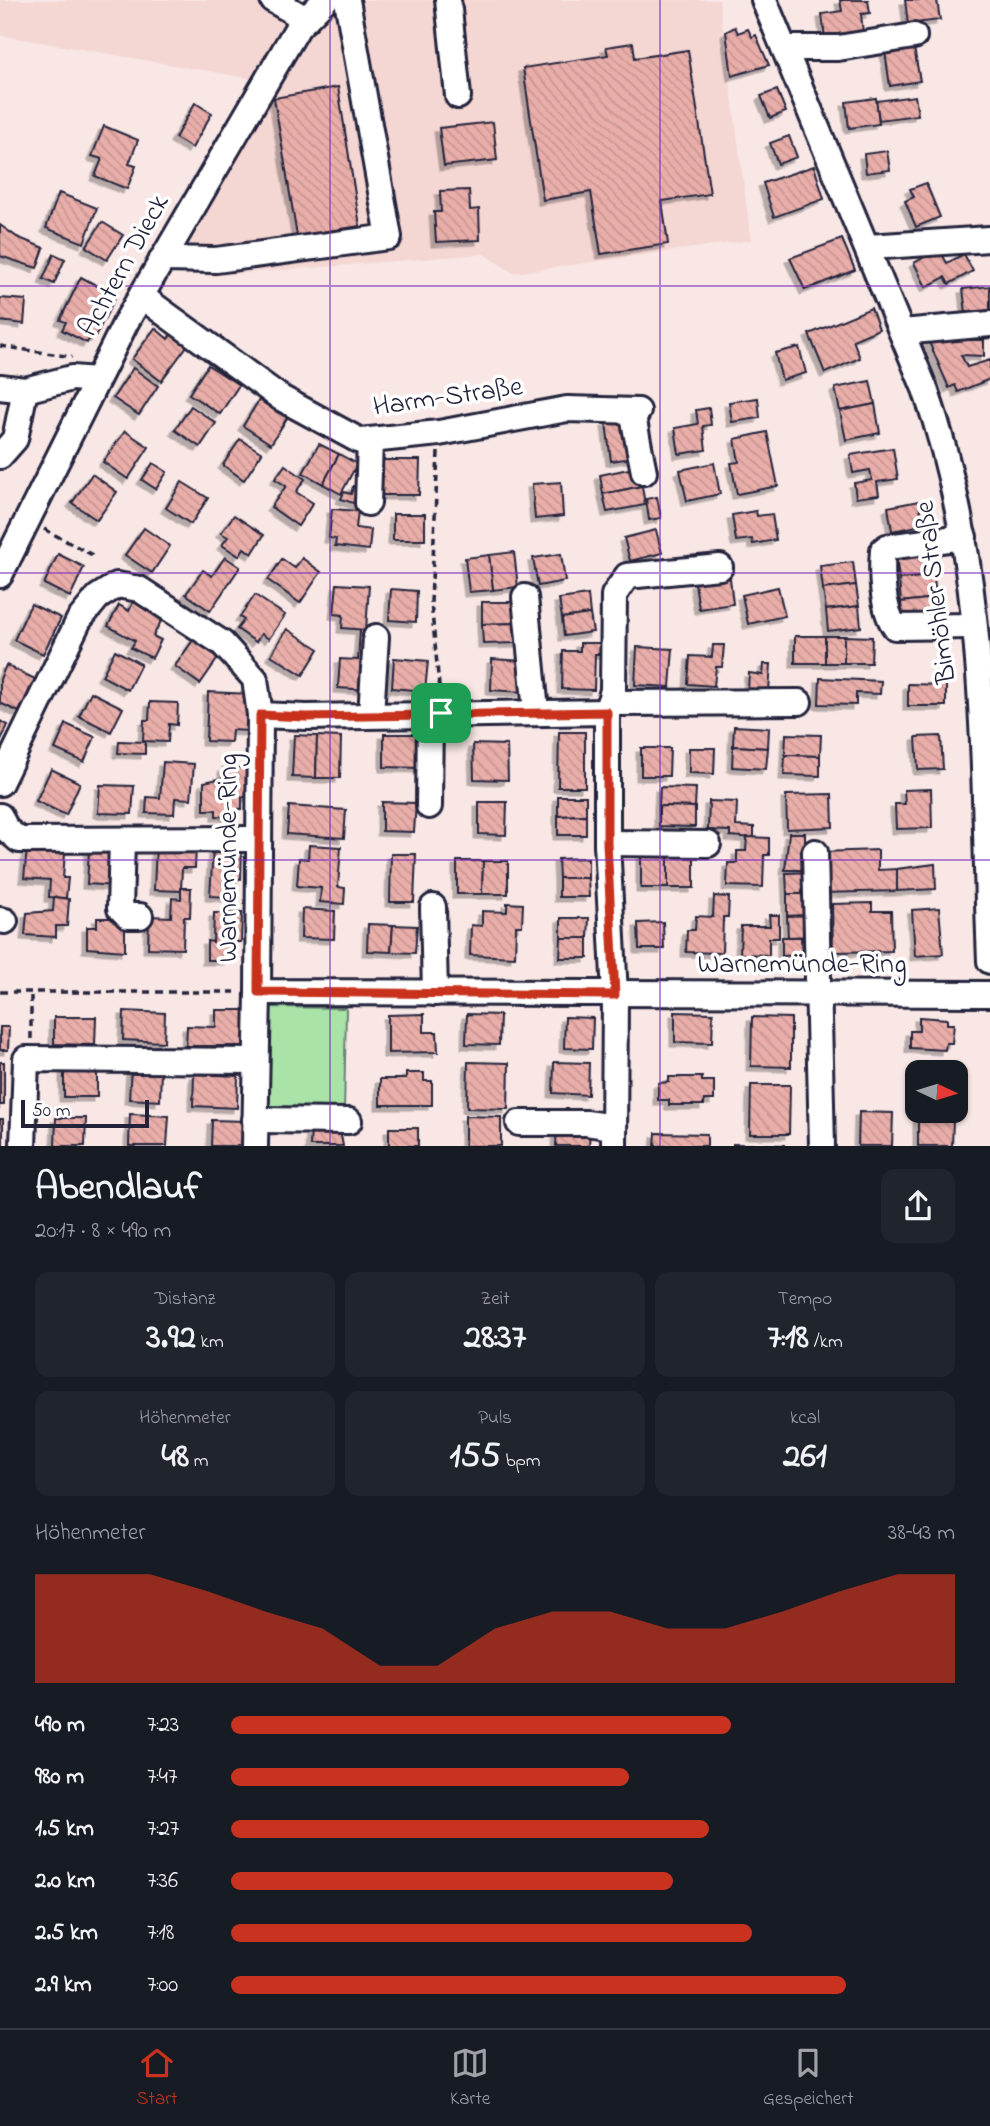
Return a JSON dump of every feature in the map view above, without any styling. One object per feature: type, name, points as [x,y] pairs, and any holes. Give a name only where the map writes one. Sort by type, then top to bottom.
[{"type":"street","points":[[272,0],[306,19]]},
{"type":"street","name":"Achtern Dieck","points":[[0,575],[101,371],[162,258],[298,27],[325,0]]},
{"type":"street","points":[[162,258],[216,260],[389,237],[347,0]]},
{"type":"street","points":[[448,0],[458,96]]},
{"type":"street","name":"Bimöhler Straße","points":[[764,0],[868,247],[944,443],[964,537],[974,626],[990,961]]},
{"type":"street","points":[[784,48],[838,48],[915,36]]},
{"type":"street","points":[[868,247],[989,239]]},
{"type":"street","name":"Harm-Straße","points":[[141,296],[281,398],[360,441],[439,433],[567,410],[635,411],[644,472]]},
{"type":"street","points":[[902,332],[990,324]]},
{"type":"street","points":[[0,387],[25,390],[101,371]]},
{"type":"street","points":[[0,456],[15,439],[25,390]]},
{"type":"street","points":[[368,503],[370,440]]},
{"type":"street","points":[[964,537],[887,547],[883,550],[882,562],[888,614],[895,627],[974,626]]},
{"type":"street","points":[[519,1123],[586,1123],[614,1136],[615,995],[607,843],[608,707],[613,690],[614,596],[627,576],[720,567]]},
{"type":"street","points":[[0,783],[79,620],[98,597],[117,585],[139,589],[222,643],[255,680],[260,715]]},
{"type":"street","points":[[525,597],[536,712]]},
{"type":"street","points":[[371,715],[376,637]]},
{"type":"street","name":"Warnemünde-Ring","points":[[799,702],[608,707],[536,712],[260,715],[258,992],[990,994]]},
{"type":"street","points":[[429,807],[436,713]]},
{"type":"street","points":[[2,828],[19,840],[259,839]]},
{"type":"street","points":[[122,841],[120,908],[128,916],[140,916]]},
{"type":"street","points":[[607,843],[708,844]]},
{"type":"street","points":[[815,852],[821,1146]]},
{"type":"street","points":[[433,907],[435,993]]},
{"type":"street","points":[[255,1146],[258,992]]},
{"type":"street","points":[[23,1146],[26,1059],[255,1061]]},
{"type":"street","points":[[255,1120],[349,1121]]},
{"type":"path","points":[[0,346],[101,371]]},
{"type":"path","points":[[436,713],[431,602],[439,433]]},
{"type":"path","points":[[60,537],[96,557]]},
{"type":"path","points":[[0,992],[258,992]]},
{"type":"path","points":[[31,993],[31,1059]]},
{"type":"shaded area","points":[[0,0],[719,0],[751,240],[513,273],[484,254],[209,276],[171,265],[271,82],[0,35]]},
{"type":"green space","points":[[270,1007],[346,1008],[344,1114],[268,1115]]},
{"type":"building","points":[[840,0],[868,0],[870,13],[861,14],[863,33],[825,38],[822,14],[842,11]]},
{"type":"building","points":[[905,0],[937,0],[940,20],[908,24]]},
{"type":"building","points":[[735,27],[738,33],[748,29],[752,37],[756,35],[769,65],[732,76],[726,32]]},
{"type":"building","points":[[633,43],[635,58],[688,50],[710,194],[662,201],[668,244],[601,254],[591,192],[543,200],[523,68],[608,55],[606,47]]},
{"type":"building","points":[[914,48],[920,81],[890,86],[885,52]]},
{"type":"building","points":[[338,87],[360,226],[297,236],[274,98]]},
{"type":"building","points":[[777,90],[786,112],[770,118],[761,96]]},
{"type":"building","points":[[915,96],[918,115],[879,120],[876,101]]},
{"type":"building","points":[[876,98],[879,124],[849,128],[846,102]]},
{"type":"building","points":[[195,103],[212,113],[192,148],[175,138]]},
{"type":"building","points":[[493,122],[497,160],[444,166],[439,128]]},
{"type":"building","points":[[104,126],[138,140],[129,164],[136,166],[127,189],[95,176],[102,159],[92,156]]},
{"type":"building","points":[[789,136],[797,157],[778,164],[770,143]]},
{"type":"building","points":[[887,151],[890,170],[866,173],[864,154]]},
{"type":"building","points":[[814,166],[824,199],[774,217],[763,183]]},
{"type":"building","points":[[926,183],[940,217],[916,227],[905,201],[914,197],[910,189]]},
{"type":"building","points":[[469,190],[470,210],[479,209],[480,240],[436,242],[434,212],[441,212],[440,191]]},
{"type":"building","points":[[59,193],[97,208],[84,243],[46,228]]},
{"type":"building","points":[[102,222],[123,235],[107,260],[86,247]]},
{"type":"building","points":[[0,225],[17,237],[44,248],[37,268],[0,256]]},
{"type":"building","points":[[842,239],[855,270],[805,290],[790,258]]},
{"type":"building","points":[[939,249],[947,263],[964,254],[973,271],[949,284],[945,277],[926,287],[914,263]]},
{"type":"building","points":[[54,254],[65,259],[54,284],[43,279]]},
{"type":"building","points":[[81,277],[116,296],[95,337],[91,336],[87,343],[62,330],[66,322],[60,320]]},
{"type":"building","points":[[990,286],[990,310],[966,313],[963,289]]},
{"type":"building","points":[[0,298],[26,300],[24,324],[0,321]]},
{"type":"building","points":[[871,308],[879,329],[853,340],[860,358],[825,373],[809,334]]},
{"type":"building","points":[[155,328],[168,339],[174,330],[190,342],[161,381],[132,359]]},
{"type":"building","points":[[951,331],[957,340],[984,340],[984,356],[961,355],[967,367],[990,360],[990,379],[958,392],[955,385],[949,388],[929,342]]},
{"type":"building","points":[[799,347],[806,373],[782,380],[775,353]]},
{"type":"building","points":[[208,365],[239,385],[220,414],[189,394]]},
{"type":"building","points":[[133,368],[158,386],[139,415],[113,398]]},
{"type":"building","points":[[870,381],[875,404],[840,411],[835,388]]},
{"type":"building","points":[[758,398],[760,418],[732,422],[729,402]]},
{"type":"building","points":[[259,400],[287,418],[271,444],[243,426]]},
{"type":"building","points":[[875,404],[880,433],[846,440],[840,411]]},
{"type":"building","points":[[191,406],[216,423],[200,447],[175,430]]},
{"type":"building","points":[[709,408],[711,425],[703,426],[706,450],[679,454],[675,428],[698,424],[696,410]]},
{"type":"building","points":[[626,420],[632,458],[611,461],[606,423]]},
{"type":"building","points":[[125,431],[149,447],[128,479],[103,462]]},
{"type":"building","points":[[767,432],[778,486],[737,494],[731,463],[739,462],[735,439]]},
{"type":"building","points":[[240,439],[262,453],[244,480],[223,465]]},
{"type":"building","points":[[319,444],[339,454],[323,484],[303,473]]},
{"type":"building","points":[[893,448],[898,479],[877,482],[879,495],[856,498],[854,483],[872,480],[870,470],[853,473],[850,455]]},
{"type":"building","points":[[339,454],[357,464],[341,494],[323,484]]},
{"type":"building","points":[[382,460],[420,460],[419,495],[381,495]]},
{"type":"building","points":[[153,463],[167,472],[156,489],[142,480]]},
{"type":"building","points":[[714,463],[720,494],[687,501],[680,470]]},
{"type":"building","points":[[285,465],[305,479],[296,492],[313,503],[298,526],[271,507],[286,486],[275,479]]},
{"type":"building","points":[[638,467],[642,486],[603,494],[600,475]]},
{"type":"building","points":[[92,474],[117,492],[97,520],[72,503]]},
{"type":"building","points":[[182,482],[208,498],[191,524],[166,508]]},
{"type":"building","points":[[561,482],[563,516],[535,519],[532,484]]},
{"type":"building","points":[[353,486],[366,490],[362,506],[341,499],[344,492],[351,494]]},
{"type":"building","points":[[642,486],[645,505],[607,512],[603,494]]},
{"type":"building","points":[[657,497],[661,518],[649,520],[646,499]]},
{"type":"building","points":[[919,501],[923,525],[892,531],[888,507]]},
{"type":"building","points":[[332,509],[358,511],[356,528],[371,530],[369,550],[335,546],[336,539],[329,538]]},
{"type":"building","points":[[756,511],[757,516],[772,514],[776,540],[753,544],[752,539],[736,541],[732,515]]},
{"type":"building","points":[[393,514],[425,514],[425,540],[393,540]]},
{"type":"building","points":[[234,515],[264,535],[252,554],[244,548],[239,556],[222,545],[228,537],[221,533]]},
{"type":"building","points":[[144,528],[170,546],[152,573],[125,555]]},
{"type":"building","points":[[656,530],[662,553],[630,561],[624,538]]},
{"type":"building","points":[[514,552],[518,587],[493,590],[489,555]]},
{"type":"building","points":[[932,553],[934,576],[899,579],[896,556]]},
{"type":"building","points":[[58,554],[84,567],[70,597],[44,584]]},
{"type":"building","points":[[561,554],[565,581],[538,586],[533,558]]},
{"type":"building","points":[[489,555],[493,590],[469,592],[465,558]]},
{"type":"building","points":[[225,557],[240,567],[210,611],[186,594],[203,570],[212,576]]},
{"type":"building","points":[[302,558],[321,572],[300,603],[268,580],[282,559],[295,568]]},
{"type":"building","points":[[853,562],[856,585],[823,589],[820,566]]},
{"type":"building","points":[[934,576],[936,598],[901,602],[899,579]]},
{"type":"building","points":[[730,578],[733,604],[699,609],[695,583]]},
{"type":"building","points":[[337,584],[369,586],[366,630],[342,628],[343,615],[334,614]]},
{"type":"building","points":[[856,585],[859,606],[826,610],[823,589]]},
{"type":"building","points":[[778,587],[785,616],[748,624],[742,595]]},
{"type":"building","points":[[391,589],[417,591],[416,622],[389,620]]},
{"type":"building","points":[[255,595],[285,615],[269,639],[261,634],[256,642],[237,629],[244,620],[240,617]]},
{"type":"building","points":[[588,595],[590,614],[562,618],[559,599]]},
{"type":"building","points":[[135,598],[165,614],[153,636],[161,640],[152,658],[131,648],[135,641],[108,626],[119,605],[129,611]]},
{"type":"building","points":[[936,598],[939,619],[903,623],[901,602]]},
{"type":"building","points":[[482,602],[519,602],[520,623],[482,624]]},
{"type":"building","points":[[31,604],[61,618],[43,654],[14,640]]},
{"type":"building","points":[[859,606],[861,627],[828,631],[826,610]]},
{"type":"building","points":[[590,614],[593,632],[564,636],[562,618]]},
{"type":"building","points":[[520,623],[520,643],[483,644],[482,624]]},
{"type":"building","points":[[287,629],[319,649],[303,675],[271,655]]},
{"type":"building","points":[[360,630],[371,630],[368,690],[338,688],[340,659],[358,660]]},
{"type":"building","points":[[198,633],[223,651],[200,684],[175,666]]},
{"type":"building","points":[[795,636],[825,636],[825,663],[795,663]]},
{"type":"building","points":[[825,636],[844,636],[844,663],[825,663]]},
{"type":"building","points":[[844,636],[872,637],[871,663],[844,663]]},
{"type":"building","points":[[580,643],[602,643],[602,654],[595,654],[594,690],[562,689],[563,651],[580,651]]},
{"type":"building","points":[[713,645],[724,645],[722,667],[716,667],[714,686],[688,684],[690,656],[712,657]]},
{"type":"building","points":[[637,647],[673,649],[670,687],[635,685]]},
{"type":"building","points":[[115,650],[141,664],[128,690],[102,676]]},
{"type":"building","points":[[394,658],[428,661],[425,691],[392,688]]},
{"type":"building","points":[[492,659],[524,661],[522,692],[491,690]]},
{"type":"building","points":[[764,664],[771,664],[769,691],[748,689],[749,673],[763,675]]},
{"type":"building","points":[[6,665],[35,679],[19,712],[0,703],[0,679]]},
{"type":"building","points":[[820,678],[881,681],[880,694],[856,693],[856,705],[819,704]]},
{"type":"building","points":[[908,684],[946,685],[946,706],[908,706]]},
{"type":"building","points":[[91,692],[123,708],[111,732],[79,716]]},
{"type":"building","points":[[208,692],[251,694],[249,731],[232,730],[231,742],[206,741]]},
{"type":"building","points":[[150,702],[178,703],[177,725],[169,724],[168,742],[143,741],[144,720],[149,720]]},
{"type":"building","points":[[0,721],[8,725],[0,742]]},
{"type":"building","points":[[66,724],[95,737],[84,762],[55,749]]},
{"type":"building","points":[[734,726],[769,728],[768,748],[733,746]]},
{"type":"building","points":[[559,732],[585,732],[585,787],[558,787]]},
{"type":"building","points":[[384,734],[420,734],[420,768],[384,767]]},
{"type":"building","points":[[786,734],[821,735],[820,756],[785,755]]},
{"type":"building","points":[[294,735],[317,736],[316,778],[292,777]]},
{"type":"building","points":[[317,736],[341,737],[340,778],[316,778]]},
{"type":"building","points":[[941,736],[943,769],[918,770],[916,737]]},
{"type":"building","points":[[119,741],[145,742],[145,754],[118,753]]},
{"type":"building","points":[[473,744],[507,745],[508,780],[474,779]]},
{"type":"building","points":[[733,746],[768,748],[766,769],[732,767]]},
{"type":"building","points":[[641,748],[670,748],[669,776],[641,776]]},
{"type":"building","points":[[689,748],[715,748],[714,774],[689,773]]},
{"type":"building","points":[[785,755],[820,756],[820,776],[784,775]]},
{"type":"building","points":[[163,762],[194,764],[191,799],[175,798],[174,814],[146,813],[147,797],[160,798]]},
{"type":"building","points":[[223,768],[252,768],[251,797],[242,797],[242,809],[232,809],[232,817],[216,816],[216,810],[204,810],[204,782],[223,778]]},
{"type":"building","points":[[51,769],[80,783],[66,815],[36,801]]},
{"type":"building","points":[[100,785],[134,786],[132,814],[98,813]]},
{"type":"building","points":[[660,787],[696,788],[695,807],[659,806]]},
{"type":"building","points":[[931,789],[932,828],[896,829],[895,804],[905,804],[904,790]]},
{"type":"building","points":[[832,794],[833,827],[787,829],[786,795]]},
{"type":"building","points":[[558,796],[586,796],[586,815],[558,816]]},
{"type":"building","points":[[709,801],[737,802],[736,826],[754,827],[754,838],[730,836],[730,831],[708,830]]},
{"type":"building","points":[[382,802],[416,803],[414,832],[382,831]]},
{"type":"building","points":[[479,802],[507,802],[506,835],[479,834]]},
{"type":"building","points":[[289,806],[346,810],[344,838],[287,834]]},
{"type":"building","points":[[659,806],[695,807],[695,827],[659,826]]},
{"type":"building","points":[[586,815],[586,835],[558,835],[558,816]]},
{"type":"building","points":[[789,833],[805,833],[805,870],[785,870]]},
{"type":"building","points":[[747,837],[769,838],[769,855],[764,855],[763,887],[727,886],[728,863],[737,863],[737,851],[746,851]]},
{"type":"building","points":[[156,845],[196,846],[195,868],[182,868],[181,891],[154,890]]},
{"type":"building","points":[[309,845],[341,847],[338,887],[345,888],[344,904],[320,902],[321,888],[297,886],[299,858],[308,859]]},
{"type":"building","points":[[213,848],[242,850],[241,879],[230,878],[229,897],[210,896]]},
{"type":"building","points":[[27,849],[65,853],[63,878],[68,878],[66,898],[49,897],[50,880],[24,878]]},
{"type":"building","points":[[89,850],[118,852],[116,886],[87,884]]},
{"type":"building","points":[[878,850],[878,870],[897,869],[897,891],[822,893],[821,852]]},
{"type":"building","points":[[391,854],[416,854],[414,902],[390,902]]},
{"type":"building","points":[[641,855],[668,856],[668,888],[641,888]]},
{"type":"building","points":[[668,856],[694,856],[694,888],[668,888]]},
{"type":"building","points":[[588,858],[588,878],[559,878],[558,859]]},
{"type":"building","points":[[457,861],[483,861],[482,894],[457,894]]},
{"type":"building","points":[[483,861],[508,861],[508,894],[482,894]]},
{"type":"building","points":[[935,864],[936,889],[897,891],[897,869]]},
{"type":"building","points":[[813,872],[814,894],[787,894],[786,873]]},
{"type":"building","points":[[559,878],[588,878],[589,897],[559,897]]},
{"type":"building","points":[[181,888],[191,888],[190,917],[184,917],[183,949],[148,948],[149,916],[171,917],[172,898],[181,899]]},
{"type":"building","points":[[787,894],[814,894],[814,915],[787,916]]},
{"type":"building","points":[[714,896],[729,897],[728,917],[723,917],[722,953],[686,952],[687,930],[695,930],[696,916],[713,917]]},
{"type":"building","points":[[54,897],[69,899],[67,926],[56,926],[56,937],[25,935],[27,913],[53,911]]},
{"type":"building","points":[[507,903],[523,904],[522,926],[516,926],[515,957],[470,955],[471,925],[482,926],[482,911],[507,912]]},
{"type":"building","points":[[872,903],[872,911],[891,911],[892,951],[833,952],[832,904]]},
{"type":"building","points":[[939,908],[943,954],[915,956],[912,910]]},
{"type":"building","points":[[302,909],[335,911],[334,939],[301,938]]},
{"type":"building","points":[[214,913],[242,913],[241,942],[228,942],[228,960],[207,960],[207,941],[213,942]]},
{"type":"building","points":[[769,915],[779,915],[779,938],[769,938],[769,955],[740,954],[741,926],[770,926]]},
{"type":"building","points":[[814,915],[815,936],[788,937],[787,916]]},
{"type":"building","points":[[97,918],[125,918],[125,951],[87,948],[87,927],[97,927]]},
{"type":"building","points":[[561,918],[589,918],[588,938],[561,938]]},
{"type":"building","points":[[663,922],[664,949],[639,949],[638,923]]},
{"type":"building","points":[[368,924],[393,925],[391,952],[367,951]]},
{"type":"building","points":[[393,925],[417,926],[415,953],[391,952]]},
{"type":"building","points":[[782,937],[801,937],[802,955],[782,956]]},
{"type":"building","points":[[561,938],[588,938],[588,958],[560,958]]},
{"type":"building","points":[[216,1010],[247,1010],[247,1046],[186,1046],[187,1026],[216,1027]]},
{"type":"building","points":[[124,1011],[165,1013],[164,1042],[123,1040]]},
{"type":"building","points":[[675,1012],[713,1013],[712,1043],[675,1042]]},
{"type":"building","points":[[424,1014],[424,1032],[437,1032],[438,1052],[388,1053],[388,1015]]},
{"type":"building","points":[[467,1014],[500,1015],[499,1045],[466,1044]]},
{"type":"building","points":[[54,1017],[96,1017],[95,1045],[54,1044]]},
{"type":"building","points":[[565,1017],[593,1018],[592,1049],[564,1048]]},
{"type":"building","points":[[752,1017],[791,1018],[791,1067],[751,1066]]},
{"type":"building","points":[[919,1017],[947,1019],[947,1024],[954,1024],[952,1043],[946,1043],[945,1050],[910,1048],[910,1031],[919,1031]]},
{"type":"building","points":[[0,1027],[9,1027],[8,1050],[0,1050]]},
{"type":"building","points":[[0,1062],[4,1062],[4,1105],[0,1105]]},
{"type":"building","points":[[468,1062],[509,1063],[508,1109],[467,1108]]},
{"type":"building","points":[[554,1062],[589,1063],[588,1095],[553,1093]]},
{"type":"building","points":[[64,1066],[97,1066],[97,1097],[64,1097]]},
{"type":"building","points":[[131,1068],[161,1069],[160,1101],[129,1099]]},
{"type":"building","points":[[406,1073],[424,1073],[424,1081],[432,1081],[432,1105],[380,1105],[380,1079],[406,1079]]},
{"type":"building","points":[[194,1074],[238,1076],[237,1108],[193,1106]]},
{"type":"building","points":[[669,1077],[702,1077],[702,1081],[714,1081],[714,1100],[704,1100],[704,1105],[669,1105],[669,1100],[658,1100],[658,1083],[669,1082]]},
{"type":"building","points":[[751,1085],[790,1085],[789,1134],[750,1134]]},
{"type":"building","points":[[859,1112],[893,1113],[892,1146],[858,1146]]},
{"type":"building","points":[[130,1114],[169,1116],[167,1146],[129,1146]]},
{"type":"building","points":[[465,1116],[501,1117],[501,1146],[465,1146]]},
{"type":"building","points":[[56,1118],[86,1118],[85,1146],[55,1146]]},
{"type":"building","points":[[0,1119],[3,1119],[3,1146],[0,1146]]},
{"type":"building","points":[[212,1120],[245,1121],[244,1146],[211,1146]]},
{"type":"building","points":[[918,1124],[953,1124],[952,1146],[918,1146]]},
{"type":"building","points":[[557,1126],[590,1128],[589,1146],[556,1146]]},
{"type":"building","points":[[389,1128],[418,1128],[418,1146],[389,1146]]},
{"type":"building","points":[[311,1129],[340,1130],[343,1146],[310,1146]]},
{"type":"building","points":[[656,1133],[707,1134],[707,1146],[655,1146]]},
{"type":"building","points":[[784,1145],[784,1146],[733,1146]]},
{"type":"route","points":[[607,712],[607,843],[615,995],[258,992],[260,715],[306,717],[441,713],[607,712]]}]
